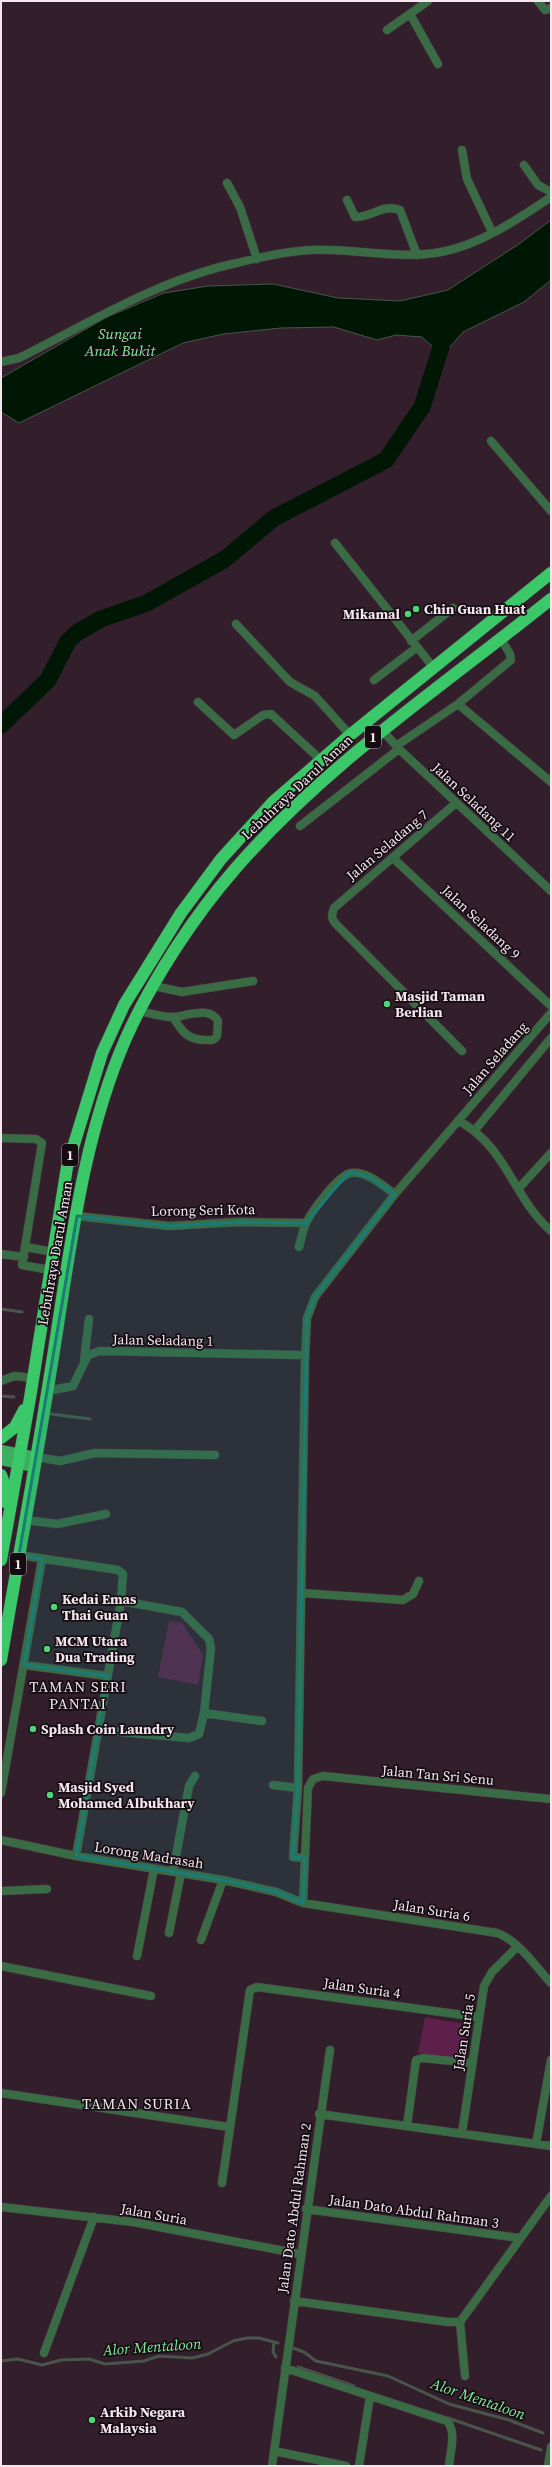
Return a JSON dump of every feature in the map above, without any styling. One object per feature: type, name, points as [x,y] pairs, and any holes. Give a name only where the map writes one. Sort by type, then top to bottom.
[{"type":"highway","name":"Lebuhraya Darul Aman","points":[[1,1560],[30,1398],[67,1167],[77,1130],[102,1053],[124,1005],[181,913],[221,859],[273,802],[350,735],[432,667],[551,573]]},
{"type":"highway","name":"Lebuhraya Darul Aman","points":[[1,1660],[85,1170],[102,1107],[118,1060],[139,1011],[194,923],[233,871],[284,817],[382,730],[551,599]]},
{"type":"highway","points":[[1,1438],[15,1427],[30,1398]]},
{"type":"highway","points":[[1,1475],[6,1489],[6,1529]]},
{"type":"main road","points":[[1,1450],[19,1459]]},
{"type":"main road","points":[[1,1460],[19,1459],[35,1462]]},
{"type":"street","points":[[387,30],[428,1]]},
{"type":"street","points":[[538,1],[545,10],[551,8]]},
{"type":"street","points":[[410,14],[438,64]]},
{"type":"street","points":[[462,150],[467,179],[492,232]]},
{"type":"street","points":[[524,164],[532,179],[551,192]]},
{"type":"street","points":[[226,183],[240,207],[257,259]]},
{"type":"street","points":[[1,362],[19,358],[161,288],[201,272],[257,259],[312,250],[416,255],[454,248],[492,232],[551,197]]},
{"type":"street","points":[[347,200],[355,217],[372,214],[385,207],[400,210],[416,255]]},
{"type":"street","points":[[491,441],[551,511]]},
{"type":"street","points":[[335,543],[432,667]]},
{"type":"street","points":[[411,641],[453,608]]},
{"type":"street","points":[[236,624],[290,682],[315,696],[350,735]]},
{"type":"street","points":[[300,826],[398,747],[458,704],[511,660],[510,654],[501,639]]},
{"type":"street","points":[[374,680],[416,648]]},
{"type":"street","points":[[198,702],[234,735],[263,715],[271,714],[321,760]]},
{"type":"street","points":[[458,704],[551,782]]},
{"type":"street","name":"Jalan Seladang 11","points":[[382,730],[456,803],[551,891]]},
{"type":"street","name":"Jalan Seladang 7","points":[[456,803],[334,908],[332,920],[462,1051]]},
{"type":"street","name":"Jalan Seladang 9","points":[[393,858],[551,1006]]},
{"type":"street","points":[[154,986],[182,992],[253,981]]},
{"type":"street","points":[[139,1011],[173,1017],[193,1013],[214,1016],[218,1021],[217,1036],[212,1040],[192,1039],[184,1034],[173,1017]]},
{"type":"street","name":"Jalan Seladang","points":[[305,1858],[293,1856],[298,1788],[305,1359],[309,1310],[315,1297],[395,1194],[551,1013]]},
{"type":"street","points":[[475,1130],[551,1038]]},
{"type":"street","points":[[459,1121],[475,1130],[489,1143],[536,1215],[551,1231]]},
{"type":"street","points":[[1,1138],[36,1139],[42,1143],[23,1261]]},
{"type":"street","points":[[519,1188],[551,1153]]},
{"type":"street","points":[[299,1247],[306,1223],[335,1184],[351,1172],[370,1177],[395,1194]]},
{"type":"street","name":"Lorong Seri Kota","points":[[77,1216],[169,1226],[238,1222],[306,1223]]},
{"type":"street","points":[[26,1247],[53,1252]]},
{"type":"street","points":[[1,1254],[50,1270]]},
{"type":"street","points":[[47,1391],[73,1386],[84,1361],[89,1318]]},
{"type":"street","name":"Jalan Seladang 1","points":[[84,1361],[88,1356],[100,1352],[298,1355]]},
{"type":"street","points":[[1,1381],[14,1376],[33,1378]]},
{"type":"street","points":[[35,1462],[60,1461],[102,1453],[215,1455]]},
{"type":"street","points":[[25,1520],[46,1524],[57,1524],[106,1514]]},
{"type":"street","points":[[19,1555],[118,1570],[123,1574],[121,1601],[106,1676],[76,1856]]},
{"type":"street","points":[[1,1793],[42,1559]]},
{"type":"street","points":[[302,1593],[403,1600],[413,1594],[419,1581]]},
{"type":"street","points":[[98,1730],[189,1738],[199,1734],[204,1713],[211,1648],[207,1636],[182,1612],[121,1601]]},
{"type":"street","points":[[24,1665],[106,1676]]},
{"type":"street","points":[[204,1713],[262,1721]]},
{"type":"street","points":[[169,1933],[189,1786],[195,1776]]},
{"type":"street","name":"Jalan Tan Sri Senu","points":[[305,1858],[308,1788],[314,1779],[323,1776],[551,1799]]},
{"type":"street","points":[[273,1785],[298,1788]]},
{"type":"street","name":"Lorong Madrasah","points":[[1,1840],[76,1856],[223,1880],[276,1892],[290,1900]]},
{"type":"street","points":[[303,1903],[305,1858]]},
{"type":"street","points":[[137,1956],[154,1869]]},
{"type":"street","points":[[201,1940],[223,1880]]},
{"type":"street","points":[[1,1891],[47,1889]]},
{"type":"street","name":"Jalan Suria 6","points":[[290,1900],[504,1936],[517,1947],[551,1983]]},
{"type":"street","name":"Jalan Suria 5","points":[[462,2133],[478,2017],[487,1979],[517,1947]]},
{"type":"street","points":[[1,1966],[151,1996]]},
{"type":"street","name":"Jalan Suria 4","points":[[229,2127],[247,1996],[250,1990],[258,1987],[478,2017]]},
{"type":"street","points":[[319,2114],[330,2050]]},
{"type":"street","points":[[406,2126],[416,2060],[423,2058],[472,2063]]},
{"type":"street","points":[[536,2144],[551,2060]]},
{"type":"street","points":[[1,2093],[229,2127],[222,2184]]},
{"type":"street","name":"Jalan Dato Abdul Rahman 2","points":[[272,2466],[319,2114],[551,2146]]},
{"type":"street","points":[[464,2376],[460,2322],[519,2238],[551,2196]]},
{"type":"street","name":"Jalan Suria","points":[[1,2207],[133,2222],[300,2254]]},
{"type":"street","name":"Jalan Dato Abdul Rahman 3","points":[[306,2209],[519,2238]]},
{"type":"street","points":[[44,2353],[94,2217]]},
{"type":"street","points":[[294,2301],[448,2322],[460,2322]]},
{"type":"street","points":[[285,2368],[447,2421],[451,2426],[452,2436],[449,2466]]},
{"type":"street","points":[[359,2466],[370,2396]]},
{"type":"street","points":[[548,2466],[551,2447]]},
{"type":"street","points":[[274,2451],[346,2466]]},
{"type":"highlighted area","points":[[351,1172],[370,1177],[395,1194],[315,1297],[307,1318],[298,1788],[293,1857],[305,1858],[303,1903],[276,1892],[223,1880],[76,1856],[107,1676],[24,1665],[42,1559],[19,1555],[77,1216],[169,1226],[238,1222],[306,1223],[346,1175]]},
{"type":"shaded area","points":[[169,1621],[182,1623],[203,1655],[198,1685],[158,1677]]},
{"type":"shaded area","points":[[425,2017],[470,2025],[464,2062],[418,2053]]},
{"type":"water","name":"Sungai Anak Bukit","points":[[551,220],[551,280],[524,302],[463,332],[450,347],[433,347],[422,337],[396,335],[377,340],[334,327],[281,328],[223,334],[183,343],[19,423],[1,412],[1,378],[107,317],[164,293],[208,286],[273,284],[338,298],[400,301],[448,290],[519,244]]},
{"type":"waterway","points":[[1,725],[48,680],[68,641],[78,632],[101,619],[147,603],[225,559],[274,518],[386,460],[422,407],[441,347],[442,325]]},
{"type":"waterway","points":[[1,1309],[22,1312]]},
{"type":"waterway","points":[[1,1396],[14,1397]]},
{"type":"waterway","points":[[51,1414],[90,1419]]},
{"type":"waterway","name":"Alor Mentaloon","points":[[1,2361],[18,2359],[42,2365],[61,2360],[89,2359],[105,2364],[144,2361],[159,2356],[192,2358],[208,2354],[233,2341],[247,2338],[259,2338],[278,2343]]},
{"type":"waterway","points":[[274,2342],[273,2352],[276,2357]]},
{"type":"waterway","name":"Alor Mentaloon","points":[[293,2348],[304,2352],[316,2361],[388,2376],[449,2404],[509,2420],[543,2433]]},
{"type":"waterway","points":[[298,2367],[354,2386]]},
{"type":"waterway","points":[[448,2418],[541,2450]]},
{"type":"place","name":"Chin Guan Huat","points":[[416,609]]},
{"type":"place","name":"Mikamal","points":[[408,614]]},
{"type":"place","name":"Masjid Taman Berlian","points":[[387,1004]]},
{"type":"place","name":"Kedai Emas Thai Guan","points":[[54,1607]]},
{"type":"place","name":"MCM Utara Dua Trading","points":[[47,1649]]},
{"type":"place","name":"Splash Coin Laundry","points":[[33,1729]]},
{"type":"place","name":"Masjid Syed Mohamed Albukhary","points":[[50,1795]]},
{"type":"place","name":"Arkib Negara Malaysia","points":[[92,2420]]},
{"type":"district","name":"TAMAN SERI PANTAI","points":[[78,1696]]},
{"type":"district","name":"TAMAN SURIA","points":[[137,2104]]}]
